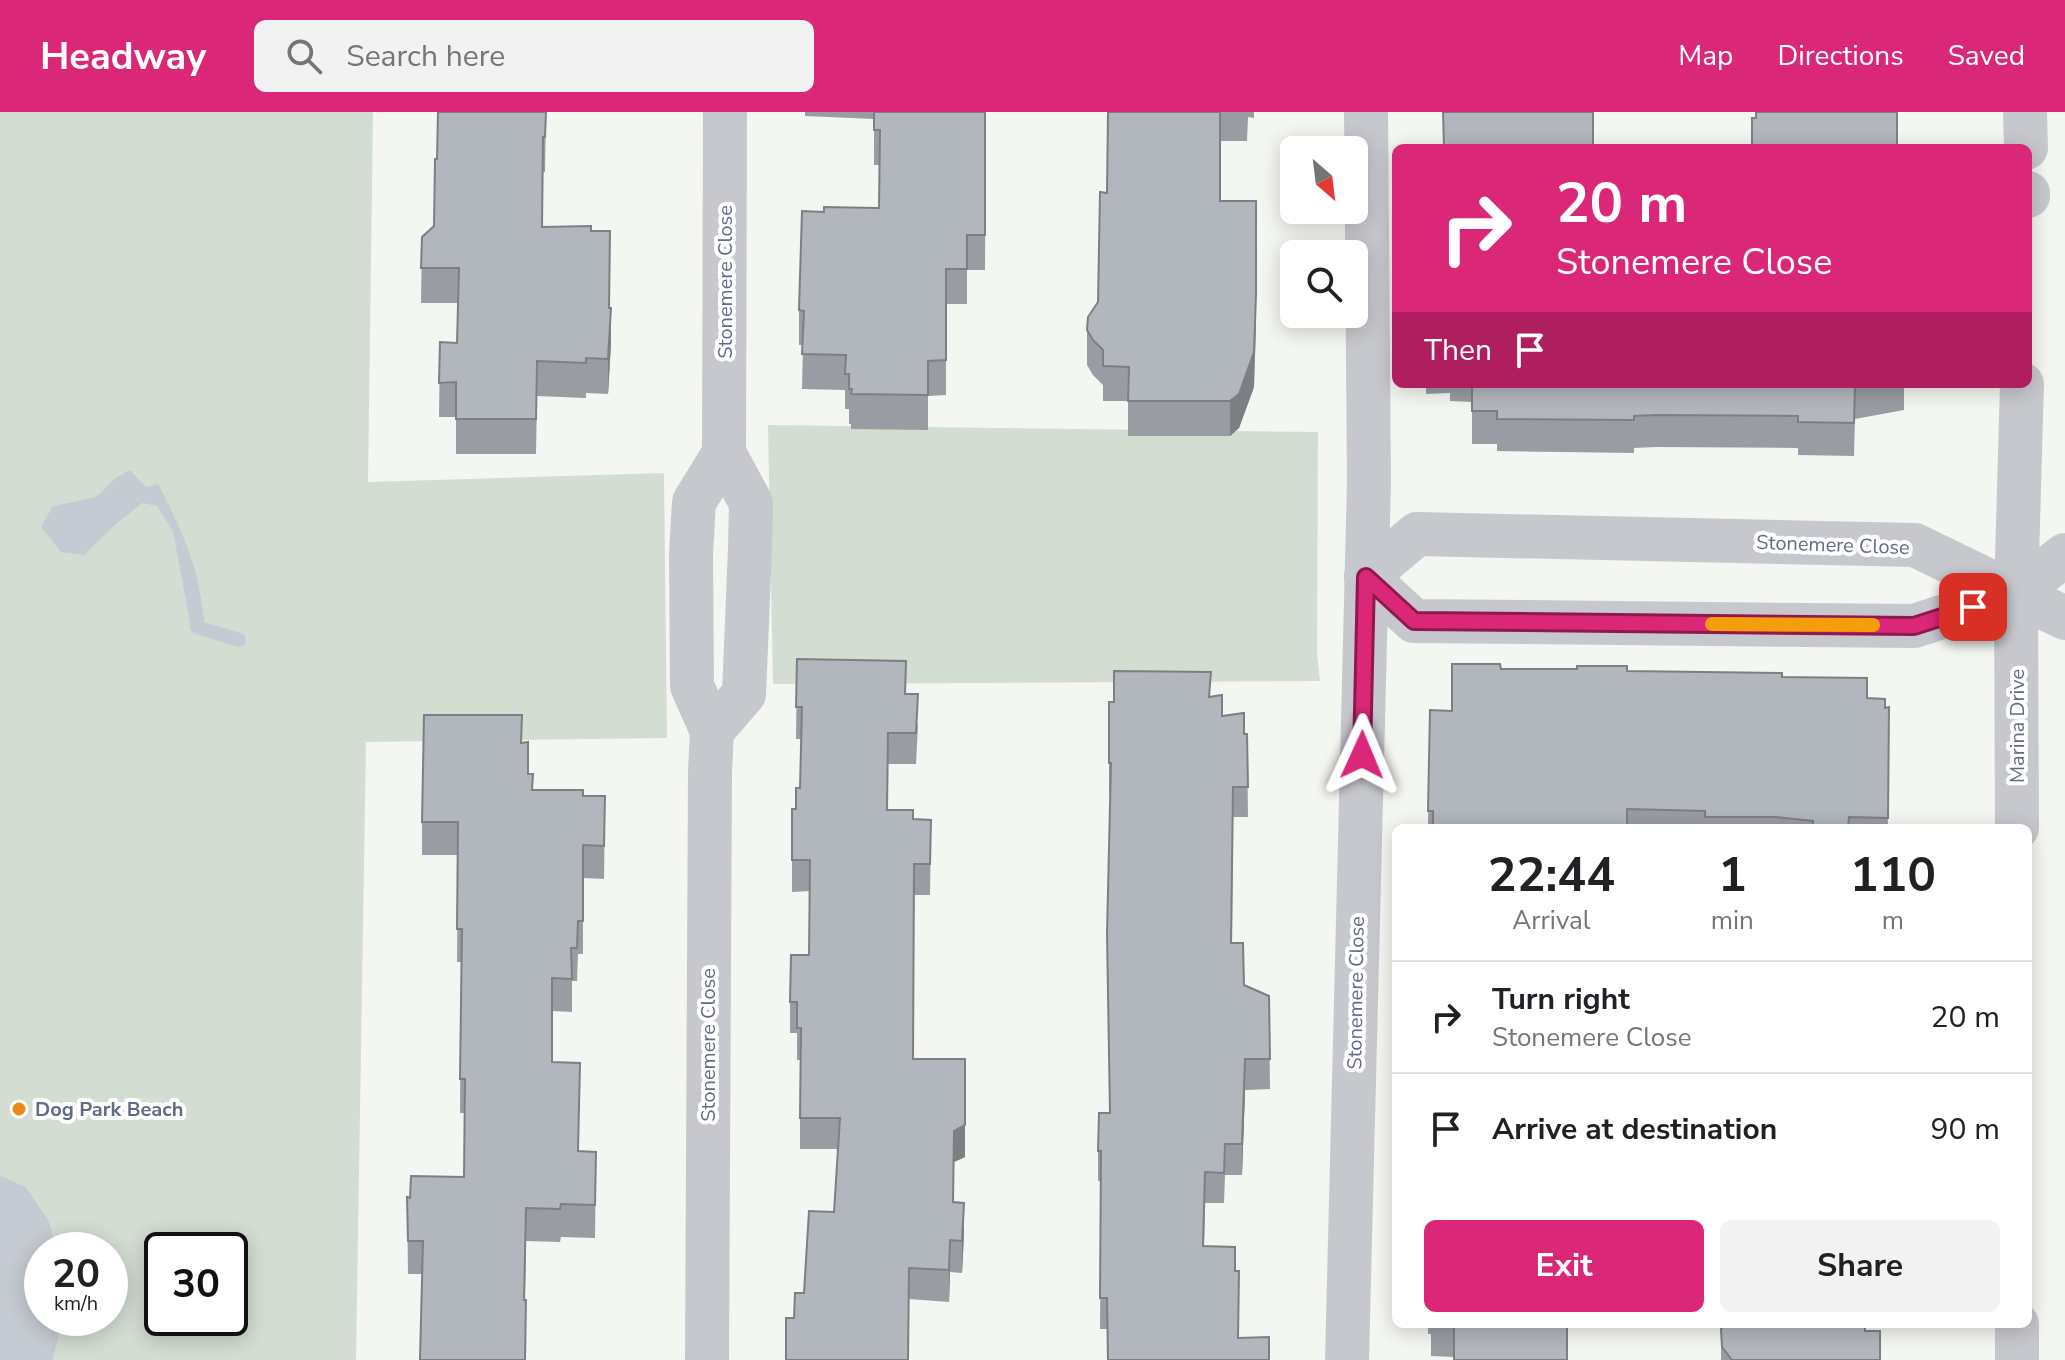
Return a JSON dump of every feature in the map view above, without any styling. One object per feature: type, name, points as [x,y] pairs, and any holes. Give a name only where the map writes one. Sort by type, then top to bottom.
[{"type":"street","name":"Stonemere Close","points":[[712,731],[744,694],[751,503],[724,453],[725,112]]},
{"type":"street","name":"Stonemere Close","points":[[1347,1360],[1369,482],[1366,112]]},
{"type":"street","points":[[2025,112],[2026,144]]},
{"type":"street","name":"Marina Drive","points":[[2017,824],[2016,593],[2022,388]]},
{"type":"street","name":"Stonemere Close","points":[[707,1360],[712,731],[692,686],[691,554],[694,502],[724,453]]},
{"type":"street","name":"Stonemere Close","points":[[1366,577],[1417,534],[1915,545],[2065,618]]},
{"type":"street","points":[[1366,577],[1414,621],[1914,626],[2016,593],[2065,555]]},
{"type":"street","points":[[2017,1328],[2017,1360]]},
{"type":"shaded area","points":[[0,112],[373,112],[368,482],[664,473],[667,738],[366,742],[356,1360],[53,1360],[59,1336],[128,1336],[128,1232],[52,1232],[49,1221],[26,1187],[0,1175]]},
{"type":"shaded area","points":[[768,425],[1318,432],[1317,655],[1320,681],[773,684]]},
{"type":"shaded area","points":[[130,470],[146,487],[158,484],[169,506],[196,573],[205,624],[191,628],[173,531],[157,506],[142,503],[84,555],[61,552],[41,527],[53,506],[92,498]]},
{"type":"shaded area","points":[[0,1175],[26,1187],[49,1221],[52,1232],[24,1232],[24,1336],[59,1336],[53,1360],[0,1360]]},
{"type":"building","points":[[438,112],[546,112],[542,227],[591,226],[591,231],[610,231],[608,359],[586,358],[586,363],[537,361],[536,419],[456,419],[456,382],[439,383],[440,342],[457,343],[459,268],[421,268],[422,237],[434,226]]},
{"type":"building","points":[[874,112],[985,112],[985,235],[967,235],[967,269],[946,269],[946,360],[928,361],[928,395],[851,394],[849,374],[845,374],[846,355],[802,354],[804,311],[799,310],[802,211],[824,212],[824,207],[879,208],[880,130],[874,130]]},
{"type":"building","points":[[1108,112],[1220,112],[1220,201],[1256,201],[1254,352],[1239,394],[1230,401],[1128,401],[1129,367],[1103,366],[1103,350],[1087,330],[1088,317],[1098,302],[1100,192],[1107,193]]},
{"type":"building","points":[[1443,112],[1593,112],[1593,144],[1444,144]]},
{"type":"building","points":[[1756,112],[1897,112],[1897,144],[1752,144],[1752,118],[1756,118]]},
{"type":"building","points":[[1472,388],[1855,388],[1854,423],[1798,422],[1798,416],[1656,415],[1634,416],[1634,420],[1497,419],[1497,411],[1472,411]]},
{"type":"building","points":[[797,659],[906,661],[905,694],[918,694],[916,733],[888,733],[887,810],[913,810],[913,819],[931,820],[930,864],[914,864],[913,1059],[965,1059],[965,1125],[954,1131],[953,1202],[964,1203],[962,1241],[950,1240],[949,1270],[909,1268],[908,1360],[786,1360],[786,1318],[794,1318],[795,1293],[804,1293],[809,1211],[834,1212],[840,1118],[800,1118],[801,1028],[797,1028],[797,1002],[790,1002],[791,955],[809,955],[810,860],[792,860],[792,809],[796,809],[796,788],[800,788],[802,707],[796,707]]},
{"type":"building","points":[[1452,664],[1500,664],[1501,669],[1627,666],[1627,671],[1782,673],[1782,677],[1867,678],[1867,698],[1885,699],[1885,708],[1889,707],[1888,818],[1849,817],[1848,824],[1813,824],[1813,821],[1775,817],[1705,817],[1705,811],[1627,809],[1627,824],[1433,824],[1433,811],[1428,811],[1430,710],[1452,711]]},
{"type":"building","points":[[1114,671],[1211,672],[1209,697],[1222,695],[1222,716],[1244,713],[1248,787],[1233,787],[1231,943],[1243,943],[1244,985],[1269,996],[1270,1059],[1245,1059],[1242,1144],[1225,1144],[1224,1173],[1205,1172],[1203,1246],[1235,1247],[1235,1271],[1239,1271],[1238,1338],[1269,1337],[1269,1360],[1108,1360],[1107,1298],[1100,1298],[1101,1151],[1098,1151],[1099,1113],[1110,1113],[1107,934],[1111,763],[1109,702],[1114,702]]},
{"type":"building","points":[[424,715],[522,715],[521,743],[528,742],[528,774],[533,774],[532,790],[583,790],[583,796],[605,796],[604,846],[583,845],[583,921],[578,921],[577,948],[571,948],[572,979],[552,978],[552,1062],[580,1063],[578,1151],[596,1152],[595,1205],[561,1204],[560,1209],[526,1208],[525,1360],[420,1360],[423,1241],[408,1241],[407,1197],[410,1198],[411,1176],[464,1177],[465,1079],[460,1079],[462,929],[457,929],[458,822],[422,822]]},
{"type":"building","points":[[1454,1328],[1567,1328],[1567,1360],[1454,1360]]},
{"type":"building","points":[[1865,1328],[1865,1331],[1880,1331],[1880,1360],[1732,1360],[1722,1347],[1721,1329]]},
{"type":"waterway","points":[[197,627],[239,640]]},
{"type":"slow traffic","points":[[1712,624],[1873,625]]},
{"type":"place","name":"Dog Park Beach","points":[[19,1109]]},
{"type":"route","points":[[1362,755],[1366,577],[1414,621],[1914,626],[1973,607]]}]
